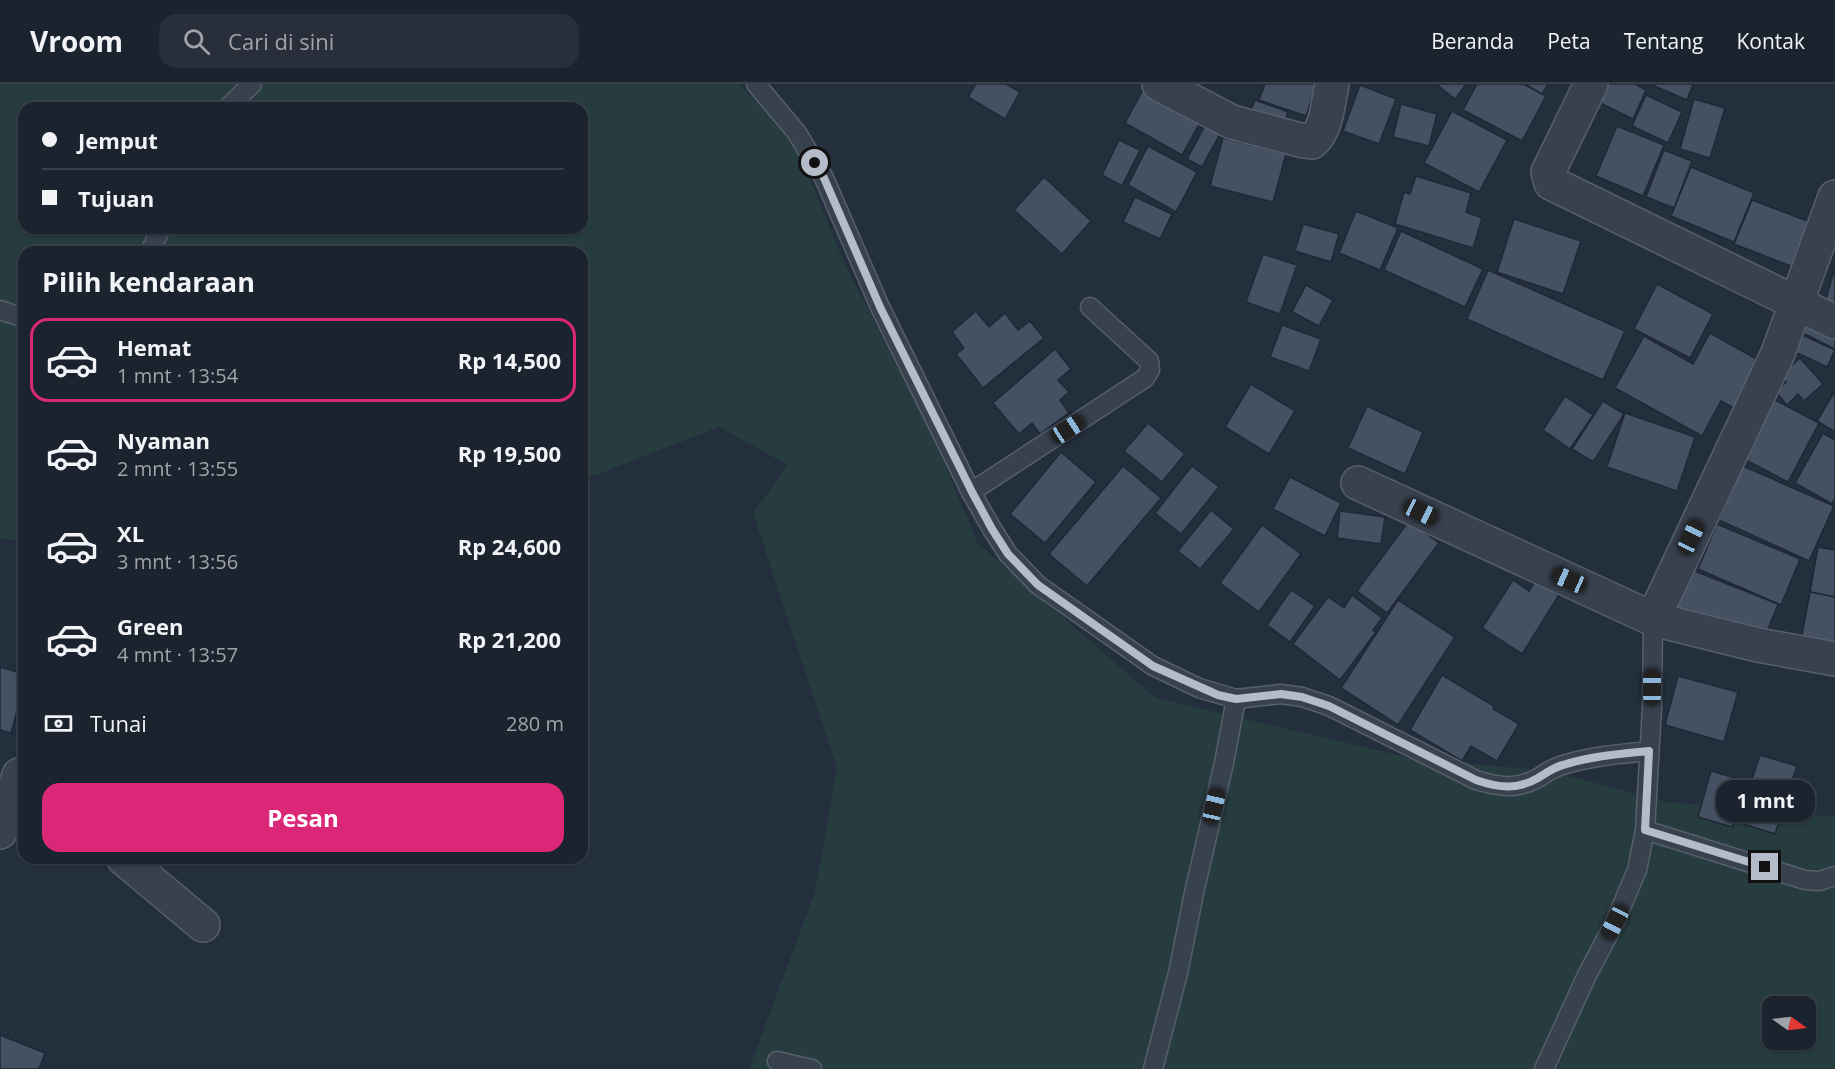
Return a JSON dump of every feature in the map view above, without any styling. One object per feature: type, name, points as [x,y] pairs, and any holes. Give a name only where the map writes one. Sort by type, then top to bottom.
[{"type":"street","points":[[1159,84],[1232,122],[1312,142],[1322,128],[1332,84]]},
{"type":"street","points":[[1591,84],[1548,172],[1551,183],[1835,322]]},
{"type":"street","points":[[1653,619],[1778,353],[1835,198]]},
{"type":"street","points":[[1358,483],[1653,619],[1758,645],[1835,659]]},
{"type":"street","points":[[0,832],[14,772]]},
{"type":"street","points":[[130,864],[203,925]]},
{"type":"lane","points":[[233,102],[252,84]]},
{"type":"lane","points":[[756,84],[797,134],[824,178],[880,307],[972,492],[1008,554],[1038,585],[1153,666],[1218,695],[1236,699],[1281,694],[1302,697],[1329,706],[1476,780],[1494,786],[1514,788],[1560,765],[1601,755],[1649,751]]},
{"type":"lane","points":[[972,492],[1145,378],[1150,370],[1149,360],[1090,307]]},
{"type":"lane","points":[[0,310],[18,316]]},
{"type":"lane","points":[[1544,1069],[1587,975],[1615,922],[1637,870],[1645,830],[1653,619]]},
{"type":"lane","points":[[1154,1069],[1178,973],[1236,699]]},
{"type":"lane","points":[[1645,830],[1805,880],[1819,881],[1835,876]]},
{"type":"lane","points":[[777,1061],[812,1069]]},
{"type":"green space","points":[[0,84],[739,84],[794,139],[843,260],[930,429],[978,544],[1156,698],[1415,759],[1550,771],[1667,802],[1835,817],[1835,1069],[749,1069],[815,892],[837,768],[753,513],[788,465],[719,427],[588,478],[588,246],[18,246],[18,541],[0,538]]},
{"type":"building","points":[[976,84],[1006,84],[1020,92],[1005,119],[968,97]]},
{"type":"building","points":[[1265,84],[1317,84],[1306,116],[1259,100]]},
{"type":"building","points":[[1436,84],[1466,84],[1455,99]]},
{"type":"building","points":[[1477,84],[1523,84],[1546,96],[1522,141],[1463,110]]},
{"type":"building","points":[[1525,84],[1548,84],[1542,94]]},
{"type":"building","points":[[1599,84],[1635,84],[1646,90],[1633,119],[1592,99]]},
{"type":"building","points":[[1650,84],[1693,84],[1687,100]]},
{"type":"building","points":[[1360,85],[1396,99],[1379,144],[1343,131]]},
{"type":"building","points":[[1144,88],[1202,119],[1182,155],[1125,123]]},
{"type":"building","points":[[1646,95],[1682,112],[1668,143],[1632,126]]},
{"type":"building","points":[[1694,99],[1725,108],[1710,158],[1680,149]]},
{"type":"building","points":[[1255,100],[1288,112],[1281,131],[1248,118]]},
{"type":"building","points":[[1401,104],[1437,114],[1429,146],[1393,137]]},
{"type":"building","points":[[1452,111],[1507,140],[1479,192],[1424,163]]},
{"type":"building","points":[[1207,122],[1222,130],[1202,167],[1187,159]]},
{"type":"building","points":[[1617,126],[1664,145],[1643,196],[1596,176]]},
{"type":"building","points":[[1223,138],[1286,154],[1273,202],[1210,186]]},
{"type":"building","points":[[1119,140],[1140,150],[1122,186],[1102,175]]},
{"type":"building","points":[[1148,146],[1197,172],[1176,212],[1128,185]]},
{"type":"building","points":[[1664,150],[1692,161],[1674,208],[1646,197]]},
{"type":"building","points":[[1691,167],[1754,193],[1734,242],[1671,216]]},
{"type":"building","points":[[1416,176],[1471,193],[1466,212],[1482,218],[1473,248],[1395,224],[1404,192],[1410,194]]},
{"type":"building","points":[[1044,177],[1091,221],[1062,254],[1014,210]]},
{"type":"building","points":[[1135,197],[1172,214],[1160,239],[1123,222]]},
{"type":"building","points":[[1752,200],[1818,225],[1801,270],[1734,244]]},
{"type":"building","points":[[1356,211],[1398,228],[1380,270],[1339,253]]},
{"type":"building","points":[[1514,219],[1581,241],[1563,294],[1497,272]]},
{"type":"building","points":[[1303,224],[1339,234],[1331,262],[1295,251]]},
{"type":"building","points":[[1401,231],[1483,269],[1465,307],[1384,270]]},
{"type":"building","points":[[1263,254],[1297,265],[1280,314],[1246,302]]},
{"type":"building","points":[[1835,267],[1835,309],[1824,306]]},
{"type":"building","points":[[1488,270],[1625,331],[1603,380],[1467,319]]},
{"type":"building","points":[[1657,284],[1713,314],[1690,358],[1634,329]]},
{"type":"building","points":[[1306,285],[1333,300],[1319,326],[1292,312]]},
{"type":"building","points":[[976,311],[989,327],[1005,313],[1018,330],[1030,321],[1044,338],[983,388],[956,354],[964,348],[952,332]]},
{"type":"building","points":[[1812,313],[1835,325],[1835,349],[1803,333]]},
{"type":"building","points":[[1282,325],[1321,339],[1309,371],[1270,357]]},
{"type":"building","points":[[1710,333],[1760,361],[1734,408],[1721,401],[1702,436],[1615,388],[1644,336],[1693,364]]},
{"type":"building","points":[[1800,334],[1835,350],[1827,367],[1793,351]]},
{"type":"building","points":[[1055,349],[1071,369],[1058,380],[1069,392],[1060,400],[1069,413],[1040,434],[1032,423],[1019,434],[993,403]]},
{"type":"building","points":[[1800,358],[1823,384],[1804,401],[1798,394],[1787,405],[1775,391],[1786,382],[1781,375]]},
{"type":"building","points":[[1251,384],[1295,411],[1269,454],[1225,427]]},
{"type":"building","points":[[1835,391],[1835,432],[1817,421]]},
{"type":"building","points":[[1565,396],[1593,415],[1570,449],[1543,430]]},
{"type":"building","points":[[1773,399],[1819,423],[1788,482],[1742,458]]},
{"type":"building","points":[[1603,401],[1624,414],[1593,462],[1572,449]]},
{"type":"building","points":[[1367,406],[1423,432],[1405,474],[1348,448]]},
{"type":"building","points":[[1625,413],[1695,437],[1677,491],[1607,467]]},
{"type":"building","points":[[1148,423],[1185,454],[1162,482],[1124,451]]},
{"type":"building","points":[[1823,433],[1835,440],[1835,498],[1832,504],[1795,483]]},
{"type":"building","points":[[1061,452],[1096,482],[1045,543],[1010,514]]},
{"type":"building","points":[[1123,466],[1161,498],[1087,586],[1049,554]]},
{"type":"building","points":[[1192,466],[1219,487],[1181,534],[1155,513]]},
{"type":"building","points":[[1743,466],[1834,506],[1809,561],[1719,520]]},
{"type":"building","points":[[1290,477],[1341,503],[1325,536],[1273,509]]},
{"type":"building","points":[[1211,510],[1234,529],[1200,569],[1178,551]]},
{"type":"building","points":[[1340,511],[1385,517],[1381,544],[1337,538]]},
{"type":"building","points":[[1409,521],[1439,543],[1387,613],[1357,591]]},
{"type":"building","points":[[1717,524],[1800,559],[1781,605],[1698,569]]},
{"type":"building","points":[[1262,525],[1301,554],[1259,612],[1220,583]]},
{"type":"building","points":[[1818,547],[1835,550],[1835,597],[1810,592]]},
{"type":"building","points":[[1692,570],[1778,604],[1762,644],[1676,611]]},
{"type":"building","points":[[1513,580],[1529,591],[1536,580],[1559,595],[1522,654],[1482,628]]},
{"type":"building","points":[[1291,590],[1315,606],[1290,642],[1267,625]]},
{"type":"building","points":[[1810,592],[1835,597],[1835,646],[1801,640]]},
{"type":"building","points":[[1352,595],[1382,618],[1373,630],[1376,632],[1340,680],[1293,644],[1328,597],[1344,608]]},
{"type":"building","points":[[1398,600],[1455,637],[1398,725],[1341,688]]},
{"type":"building","points":[[0,667],[18,672],[18,708],[11,733],[0,730]]},
{"type":"building","points":[[1442,675],[1519,724],[1497,761],[1471,746],[1462,761],[1410,730]]},
{"type":"building","points":[[1678,676],[1738,692],[1724,742],[1665,725]]},
{"type":"building","points":[[1760,755],[1797,766],[1775,834],[1738,822]]},
{"type":"building","points":[[1711,771],[1745,781],[1732,827],[1698,817]]},
{"type":"building","points":[[0,1035],[45,1053],[39,1069],[0,1069]]},
{"type":"route","points":[[815,163],[824,178],[880,307],[972,492],[1008,554],[1038,585],[1153,666],[1199,687],[1236,699],[1281,694],[1302,697],[1329,706],[1476,780],[1494,786],[1514,788],[1560,765],[1601,755],[1649,751],[1645,830],[1765,867]]}]
